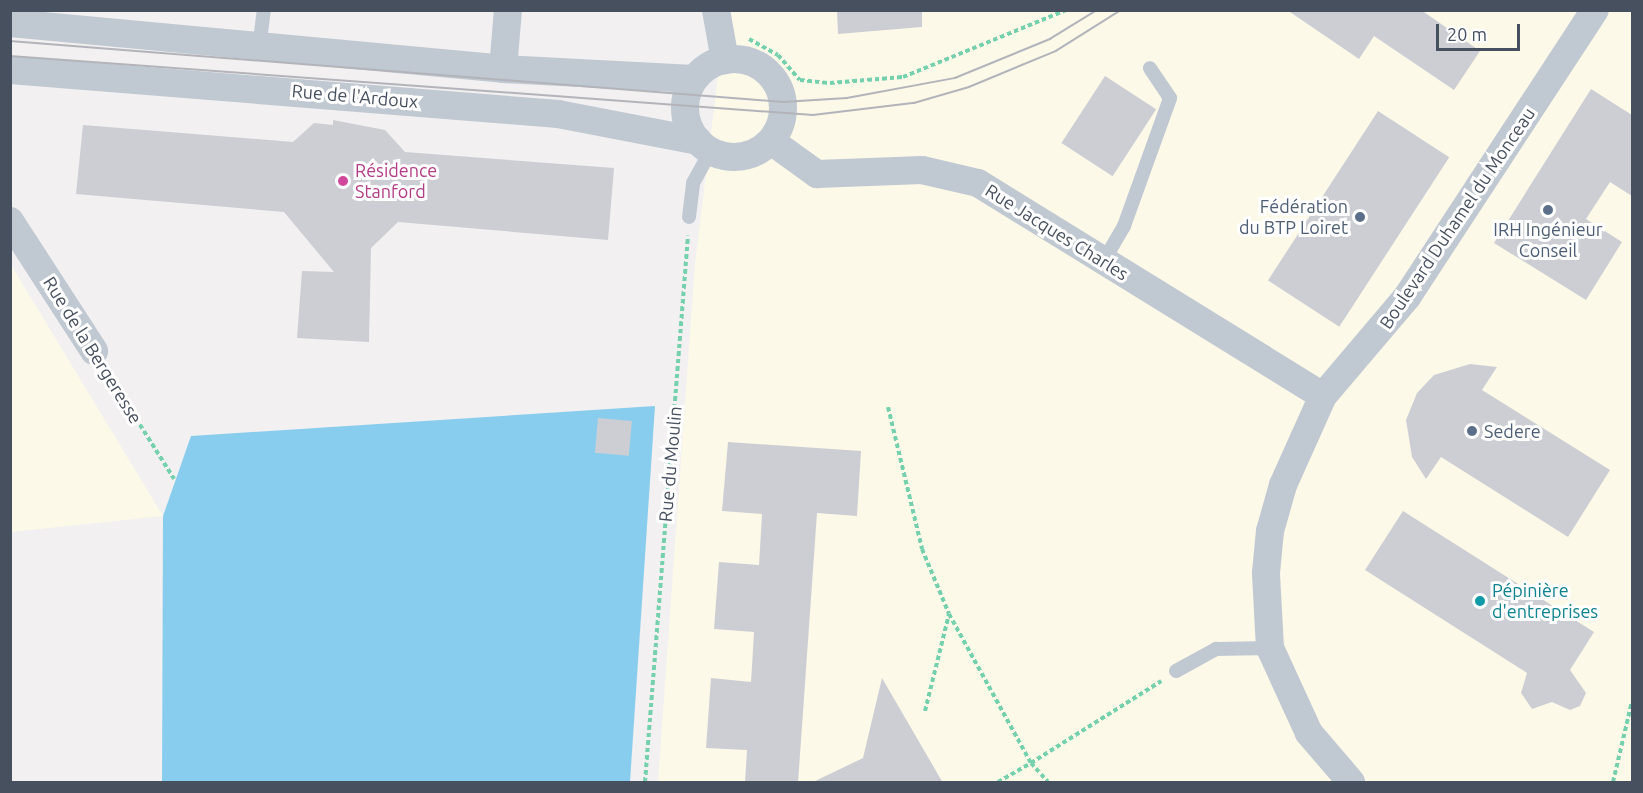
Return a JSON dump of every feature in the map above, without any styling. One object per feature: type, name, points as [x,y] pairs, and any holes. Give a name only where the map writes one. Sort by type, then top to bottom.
[{"type":"street","points":[[503,69],[508,10]]},
{"type":"street","points":[[716,10],[724,49]]},
{"type":"street","name":"Boulevard Duhamel du Monceau","points":[[1351,783],[1309,733],[1270,648],[1266,613],[1270,531],[1283,485],[1323,396],[1407,297],[1595,10]]},
{"type":"street","points":[[10,23],[259,49],[503,69],[694,79]]},
{"type":"street","points":[[724,49],[756,64],[779,87],[783,115],[771,141],[736,158],[705,146],[685,108],[694,79],[724,49]]},
{"type":"street","name":"Rue de l'Ardoux","points":[[10,70],[558,114],[705,146]]},
{"type":"street","name":"Rue Jacques Charles","points":[[771,141],[817,174],[922,170],[957,175],[998,194],[1103,262],[1323,396]]},
{"type":"street","name":"Rue de la Bergeresse","points":[[10,221],[94,351]]},
{"type":"lane","points":[[259,49],[264,10]]},
{"type":"lane","points":[[1103,262],[1124,225],[1170,98],[1150,68]]},
{"type":"lane","points":[[689,217],[693,183],[705,146]]},
{"type":"lane","points":[[1176,671],[1216,649],[1270,648]]},
{"type":"path","points":[[724,49],[754,40],[778,55],[800,80],[830,84],[903,76],[1066,10]]},
{"type":"path","name":"Rue du Moulin","points":[[645,783],[689,217]]},
{"type":"path","name":"Rue de la Bergeresse","points":[[94,351],[174,479]]},
{"type":"path","points":[[888,407],[922,549],[949,614],[1031,763],[1048,783]]},
{"type":"path","points":[[925,711],[949,614]]},
{"type":"path","points":[[998,783],[1176,671]]},
{"type":"path","points":[[1613,783],[1632,701]]},
{"type":"shaded area","points":[[726,11],[1632,11],[1632,782],[658,782],[695,264]]},
{"type":"shaded area","points":[[11,265],[163,516],[11,532]]},
{"type":"water","points":[[655,406],[630,782],[162,782],[163,516],[191,436]]},
{"type":"building","points":[[837,10],[922,10],[922,27],[838,34]]},
{"type":"building","points":[[1287,10],[1421,10],[1480,51],[1454,90],[1374,36],[1359,59]]},
{"type":"building","points":[[1105,76],[1156,109],[1113,176],[1061,143]]},
{"type":"building","points":[[1591,89],[1632,115],[1632,196],[1610,182],[1586,219],[1622,242],[1586,300],[1494,243]]},
{"type":"building","points":[[1378,111],[1449,157],[1339,327],[1268,280]]},
{"type":"building","points":[[333,120],[385,130],[405,152],[614,168],[608,240],[398,222],[371,248],[369,342],[297,338],[302,271],[334,272],[284,212],[76,194],[83,125],[293,142],[314,123],[333,125]]},
{"type":"building","points":[[1470,364],[1497,367],[1482,390],[1610,470],[1568,537],[1441,457],[1426,479],[1412,457],[1406,420],[1417,393],[1434,375]]},
{"type":"building","points":[[598,418],[632,421],[629,456],[595,453]]},
{"type":"building","points":[[728,442],[861,451],[857,516],[817,513],[798,783],[745,783],[747,750],[706,748],[711,678],[751,682],[754,632],[714,629],[719,562],[759,565],[762,514],[722,511]]},
{"type":"building","name":"Pépinière d'entreprises","points":[[1403,511],[1594,632],[1570,670],[1586,693],[1580,706],[1570,710],[1552,702],[1532,709],[1521,693],[1527,673],[1365,570]]},
{"type":"building","points":[[882,678],[943,783],[811,783],[863,758]]},
{"type":"tram line","points":[[10,41],[783,102],[847,98],[955,78],[1050,39],[1097,10]]},
{"type":"tram line","points":[[10,56],[813,115],[914,103],[969,87],[1056,51],[1121,10]]},
{"type":"place","name":"Résidence Stanford","points":[[343,181]]},
{"type":"place","name":"IRH Ingénieur Conseil","points":[[1548,210]]},
{"type":"place","name":"Fédération du BTP Loiret","points":[[1360,217]]},
{"type":"place","name":"Sedere","points":[[1472,431]]},
{"type":"place","name":"Pépinière d'entreprises","points":[[1480,601]]}]
